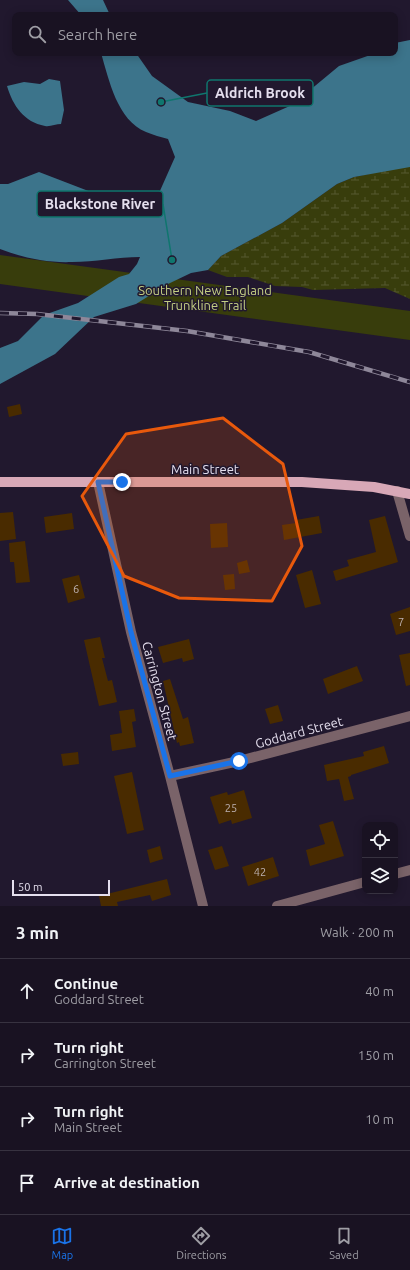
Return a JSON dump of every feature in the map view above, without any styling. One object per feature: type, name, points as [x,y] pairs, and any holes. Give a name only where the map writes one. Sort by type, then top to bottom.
[{"type":"main road","name":"Main Street","points":[[0,482],[302,482],[374,486],[410,494]]},
{"type":"street","name":"Carrington Street","points":[[98,482],[131,632],[203,906]]},
{"type":"street","points":[[397,491],[410,536]]},
{"type":"street","name":"Goddard Street","points":[[170,776],[239,761],[410,716]]},
{"type":"street","points":[[398,873],[410,870]]},
{"type":"street","points":[[277,906],[362,883]]},
{"type":"highlighted area","points":[[223,418],[283,464],[302,546],[272,601],[179,598],[124,576],[82,496],[126,434]]},
{"type":"green space","points":[[403,167],[410,167],[410,299],[385,288],[313,290],[302,287],[275,286],[248,277],[227,277],[208,270],[221,256],[282,223],[337,184],[354,177]]},
{"type":"green space","name":"Southern New England Trunkline Trail","points":[[0,255],[410,311],[410,340],[0,284]]},
{"type":"water","points":[[68,0],[103,0],[109,12],[78,12]]},
{"type":"water","points":[[410,40],[410,167],[354,177],[337,184],[282,223],[221,256],[208,270],[191,273],[168,284],[136,304],[94,317],[55,354],[0,384],[0,348],[18,341],[44,315],[78,303],[119,277],[129,274],[137,264],[140,257],[81,262],[54,262],[18,255],[0,249],[0,184],[8,184],[39,172],[91,192],[127,200],[159,193],[175,157],[168,139],[146,132],[136,126],[121,109],[111,87],[102,56],[138,56],[152,76],[188,102],[230,111],[256,121],[292,105],[339,66],[367,56],[398,56],[398,42]]},
{"type":"water","points":[[49,79],[60,81],[64,110],[61,124],[47,126],[31,121],[20,112],[9,93],[7,86],[24,82],[40,84]]},
{"type":"building","points":[[20,404],[22,414],[9,417],[7,407]]},
{"type":"building","points":[[13,512],[16,539],[0,541],[0,513]]},
{"type":"building","points":[[72,513],[74,529],[46,533],[44,517]]},
{"type":"building","points":[[319,516],[322,533],[284,540],[282,525],[296,523],[296,520]]},
{"type":"building","points":[[385,516],[398,562],[336,581],[333,571],[349,566],[347,560],[376,552],[369,520]]},
{"type":"building","points":[[227,523],[228,547],[211,548],[210,524]]},
{"type":"building","points":[[25,541],[30,582],[16,583],[14,562],[10,562],[9,543]]},
{"type":"building","points":[[247,560],[250,572],[239,574],[237,563]]},
{"type":"building","points":[[312,570],[321,604],[305,608],[296,575]]},
{"type":"building","points":[[234,574],[235,589],[225,590],[223,575]]},
{"type":"building","points":[[79,575],[85,598],[68,603],[62,579]]},
{"type":"building","points":[[410,607],[410,631],[396,635],[390,614]]},
{"type":"building","points":[[100,637],[105,658],[102,658],[108,681],[112,680],[117,702],[99,706],[84,640]]},
{"type":"building","points":[[189,639],[194,659],[183,662],[182,658],[163,663],[158,647]]},
{"type":"building","points":[[410,653],[410,685],[406,686],[399,655]]},
{"type":"building","points":[[357,666],[363,681],[328,694],[323,679]]},
{"type":"building","points":[[170,679],[183,719],[188,717],[194,743],[180,746],[179,742],[177,743],[163,681]]},
{"type":"building","points":[[278,705],[283,721],[270,724],[265,709]]},
{"type":"building","points":[[134,709],[136,721],[132,722],[136,747],[112,751],[110,735],[122,733],[119,711]]},
{"type":"building","points":[[384,746],[389,763],[348,777],[354,799],[344,801],[339,779],[327,781],[324,765],[364,756],[363,752]]},
{"type":"building","points":[[78,752],[79,764],[63,766],[61,754]]},
{"type":"building","points":[[132,772],[144,830],[127,834],[114,776]]},
{"type":"building","points":[[244,790],[252,818],[232,824],[231,820],[219,824],[210,797],[227,792],[228,795]]},
{"type":"building","points":[[333,821],[344,856],[310,866],[306,850],[325,844],[319,825]]},
{"type":"building","points":[[160,846],[163,859],[150,863],[147,850]]},
{"type":"building","points":[[222,846],[229,866],[215,870],[208,850]]},
{"type":"building","points":[[273,857],[279,876],[248,886],[242,867]]},
{"type":"building","points":[[167,879],[171,895],[152,901],[150,895],[117,902],[118,906],[101,906],[99,896]]},
{"type":"railway","points":[[0,313],[37,314],[187,331],[309,352],[410,382]]},
{"type":"place","name":"Aldrich Brook","points":[[161,102]]},
{"type":"place","name":"Blackstone River","points":[[172,260]]},
{"type":"route","points":[[122,482],[98,482],[109,539],[131,632],[170,776],[239,761]]}]
